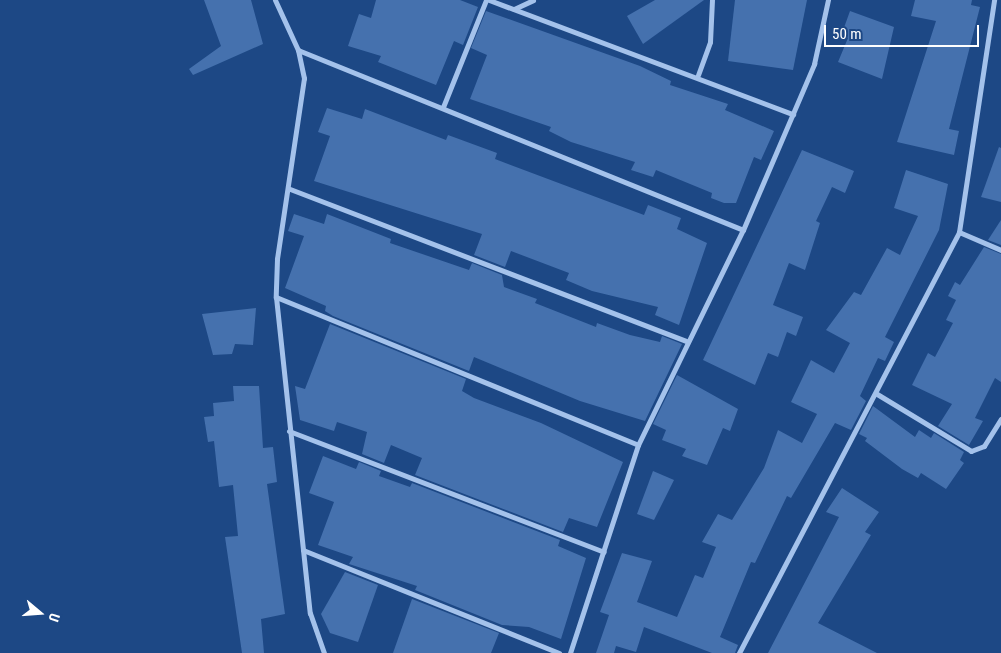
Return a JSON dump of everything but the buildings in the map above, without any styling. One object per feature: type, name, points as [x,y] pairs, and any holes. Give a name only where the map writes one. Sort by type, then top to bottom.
[{"type":"street","points":[[275,0],[298,50],[304,78],[276,297],[310,613],[324,653]]},
{"type":"street","points":[[443,106],[487,0],[698,75],[793,114]]},
{"type":"street","points":[[514,9],[533,0]]},
{"type":"street","points":[[698,75],[710,42],[712,0]]},
{"type":"street","points":[[570,653],[638,445],[686,341],[743,230],[793,114],[814,64],[828,0]]},
{"type":"street","points":[[739,653],[877,394],[959,232],[994,0]]},
{"type":"street","points":[[298,50],[443,106],[743,230]]},
{"type":"street","points":[[290,189],[686,341]]},
{"type":"street","points":[[959,232],[1001,250]]},
{"type":"street","points":[[276,297],[638,445]]},
{"type":"street","points":[[877,394],[971,451],[984,446],[1001,419]]},
{"type":"street","points":[[289,431],[604,552]]},
{"type":"street","points":[[303,550],[559,653]]}]
